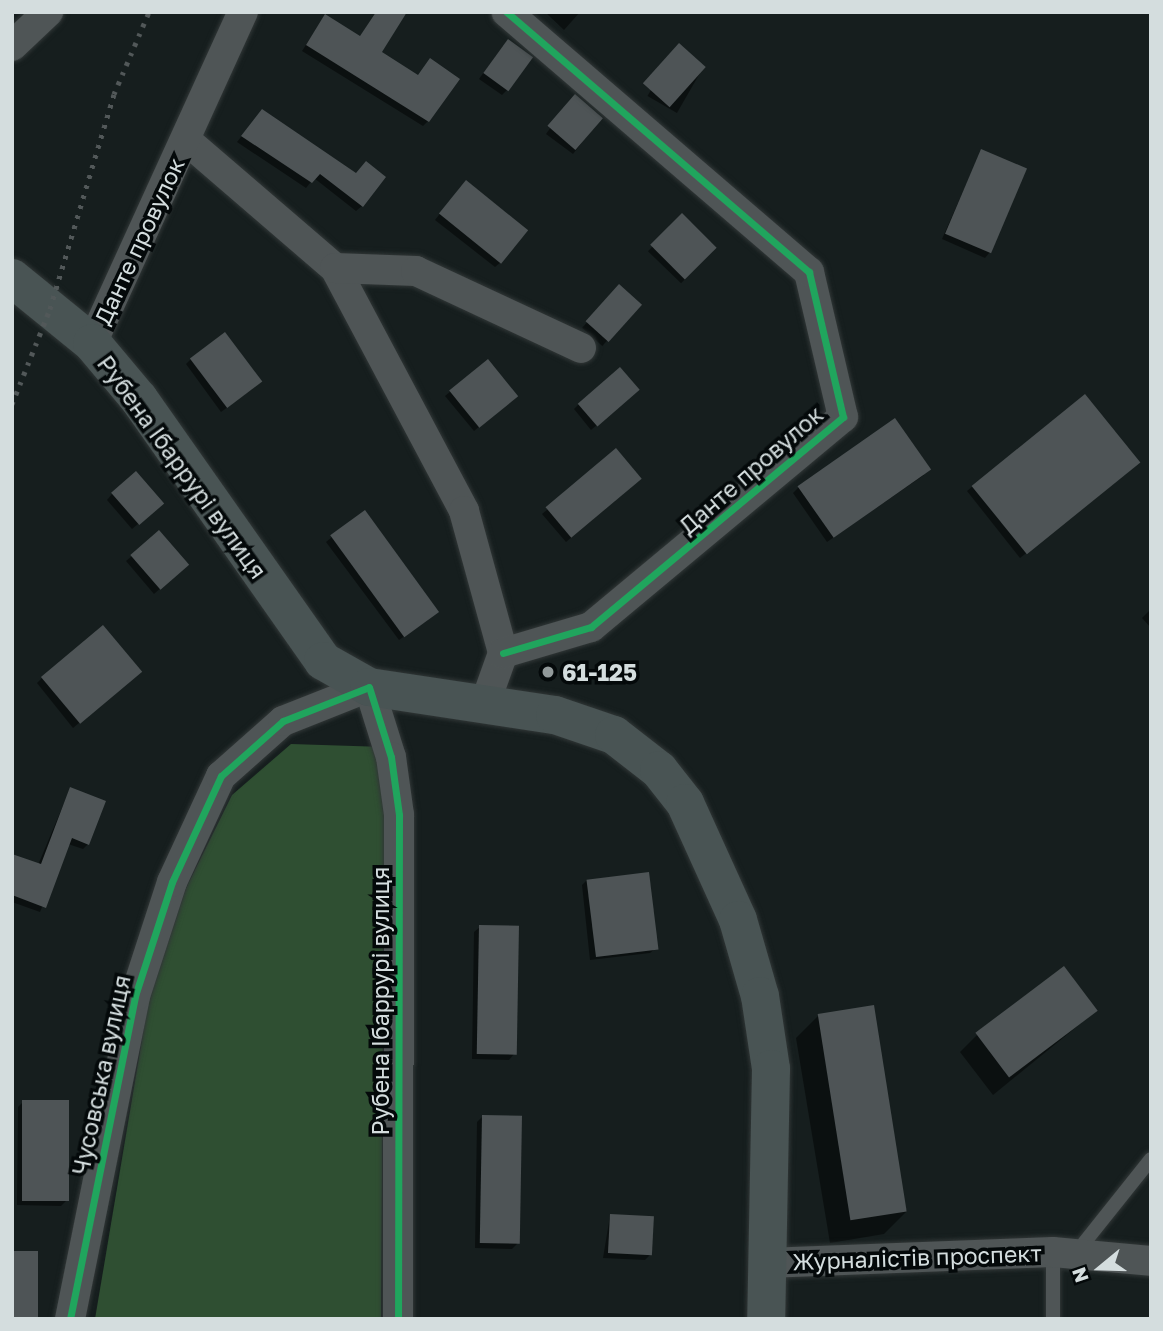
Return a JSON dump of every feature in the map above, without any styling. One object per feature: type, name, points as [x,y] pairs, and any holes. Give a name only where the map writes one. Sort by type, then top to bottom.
[{"type":"main road","name":"Рубена Ібаррурі вулиця","points":[[12,278],[92,343],[323,661],[369,688]]},
{"type":"main road","name":"Журналістів проспект","points":[[369,688],[555,715],[614,735],[659,770],[707,839],[760,996],[771,1069],[766,1319]]},
{"type":"street","points":[[13,44],[48,12]]},
{"type":"street","name":"Данте провулок","points":[[92,343],[243,12]]},
{"type":"street","name":"Данте провулок","points":[[186,140],[335,268],[464,511],[503,653],[591,626],[843,417],[808,272],[507,12]]},
{"type":"street","points":[[335,268],[415,271],[580,348]]},
{"type":"street","points":[[484,706],[503,653]]},
{"type":"street","name":"Чусовська вулиця","points":[[70,1319],[135,996],[172,882],[221,776],[283,721],[369,688]]},
{"type":"street","name":"Рубена Ібаррурі вулиця","points":[[369,688],[391,757],[399,816],[398,1319]]},
{"type":"street","name":"Журналістів проспект","points":[[766,1263],[1064,1253],[1151,1261]]},
{"type":"lane","points":[[1053,1319],[1064,1253],[1151,1159]]},
{"type":"green space","points":[[291,744],[385,747],[381,1319],[95,1319],[148,1004],[186,888],[232,795]]},
{"type":"building","points":[[376,12],[407,12],[382,52],[418,75],[430,58],[460,79],[429,122],[306,45],[325,14],[360,36]]},
{"type":"building","points":[[508,39],[533,57],[508,91],[483,73]]},
{"type":"building","points":[[679,43],[706,67],[670,107],[643,83]]},
{"type":"building","points":[[575,94],[603,118],[575,150],[547,126]]},
{"type":"building","points":[[262,109],[356,173],[366,161],[386,177],[363,207],[320,174],[312,183],[241,136]]},
{"type":"building","points":[[981,149],[1027,169],[991,253],[945,234]]},
{"type":"building","points":[[466,180],[528,230],[501,264],[439,213]]},
{"type":"building","points":[[682,213],[717,248],[685,279],[650,245]]},
{"type":"building","points":[[619,284],[642,305],[609,342],[586,321]]},
{"type":"building","points":[[225,332],[262,382],[227,408],[190,358]]},
{"type":"building","points":[[488,359],[518,396],[479,428],[449,390]]},
{"type":"building","points":[[620,367],[640,390],[597,426],[578,404]]},
{"type":"building","points":[[1085,394],[1140,462],[1027,554],[972,486]]},
{"type":"building","points":[[895,418],[931,470],[834,538],[798,486]]},
{"type":"building","points":[[616,448],[642,479],[571,538],[546,507]]},
{"type":"building","points":[[136,471],[164,503],[139,525],[111,493]]},
{"type":"building","points":[[365,510],[439,612],[404,637],[330,535]]},
{"type":"building","points":[[159,530],[189,565],[160,590],[130,555]]},
{"type":"building","points":[[103,625],[142,672],[80,724],[41,677]]},
{"type":"building","points":[[70,787],[106,801],[89,845],[72,838],[46,908],[12,895],[12,854],[41,864]]},
{"type":"building","points":[[649,872],[659,949],[596,957],[586,880]]},
{"type":"building","points":[[479,925],[519,926],[517,1055],[477,1054]]},
{"type":"building","points":[[1064,966],[1098,1011],[1009,1078],[975,1033]]},
{"type":"building","points":[[874,1005],[907,1211],[850,1220],[818,1014]]},
{"type":"building","points":[[22,1100],[69,1100],[69,1201],[22,1201]]},
{"type":"building","points":[[482,1115],[522,1116],[520,1244],[480,1243]]},
{"type":"building","points":[[610,1214],[654,1216],[652,1255],[608,1253]]},
{"type":"building","points":[[12,1251],[38,1251],[38,1319],[12,1319]]},
{"type":"railway","points":[[12,404],[50,309],[114,94],[149,12]]},
{"type":"cycle path","points":[[503,653],[591,627],[843,417],[809,272],[507,12]]},
{"type":"cycle path","points":[[70,1319],[135,996],[172,882],[221,776],[283,721],[369,687],[391,757],[399,815],[398,1319]]},
{"type":"place","name":"61-125","points":[[548,672]]}]
